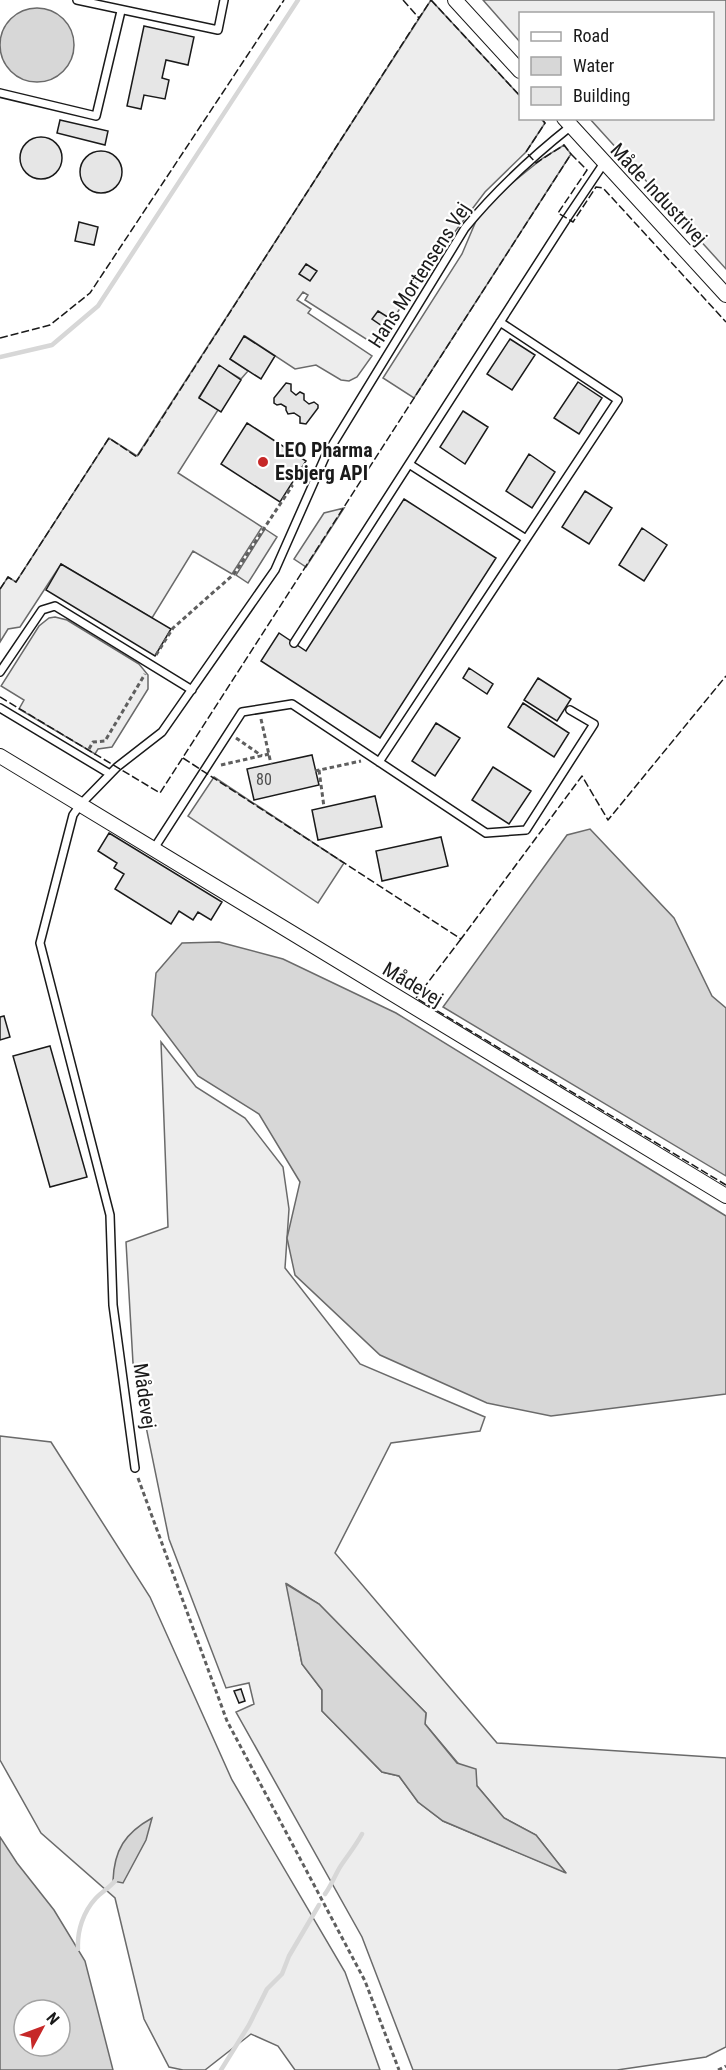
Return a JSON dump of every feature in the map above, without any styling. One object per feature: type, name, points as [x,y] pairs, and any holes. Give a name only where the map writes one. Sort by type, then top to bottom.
[{"type":"street","points":[[456,0],[519,70]]},
{"type":"street","name":"Måde Industrivej","points":[[567,122],[726,295]]},
{"type":"street","name":"Mådevej","points":[[0,756],[726,1196]]},
{"type":"lane","points":[[77,0],[218,30],[224,0]]},
{"type":"lane","points":[[0,93],[96,116],[121,11]]},
{"type":"lane","name":"Hans Mortensens Vej","points":[[80,805],[110,774],[162,732],[192,690],[275,570],[325,457],[465,228],[486,202],[567,122]]},
{"type":"lane","points":[[294,643],[604,162]]},
{"type":"lane","points":[[376,760],[618,400],[500,322]]},
{"type":"lane","points":[[409,464],[526,539]]},
{"type":"lane","points":[[0,672],[42,610],[55,606],[192,690]]},
{"type":"lane","points":[[153,850],[242,712],[292,704],[486,833],[526,830],[594,724],[570,710]]},
{"type":"lane","points":[[0,708],[110,774]]},
{"type":"lane","name":"Mådevej","points":[[80,805],[73,815],[39,943],[110,1215],[113,1305],[135,1468]]},
{"type":"path","points":[[88,750],[93,742],[105,741],[173,628],[234,574],[291,485]]},
{"type":"path","points":[[259,710],[271,764]]},
{"type":"path","points":[[229,733],[262,756]]},
{"type":"path","points":[[208,768],[269,754]]},
{"type":"path","points":[[324,807],[317,770],[376,760]]},
{"type":"path","points":[[135,1468],[227,1721],[365,1981],[399,2070]]},
{"type":"path","points":[[718,2070],[726,2066]]},
{"type":"shaded area","points":[[431,0],[519,95],[519,120],[542,120],[545,123],[526,152],[485,192],[413,287],[377,346],[305,300],[308,295],[303,292],[297,300],[311,309],[308,313],[372,356],[357,377],[349,381],[341,380],[316,365],[295,369],[245,336],[230,359],[248,371],[241,379],[219,366],[199,397],[218,410],[178,473],[262,527],[232,574],[193,551],[152,618],[61,564],[20,627],[8,629],[0,642],[0,589],[8,577],[16,582],[109,438],[137,456]]},
{"type":"shaded area","points":[[483,0],[726,0],[726,269],[591,120],[714,120],[714,12],[519,12],[519,41]]},
{"type":"shaded area","points":[[564,145],[571,154],[414,398],[383,378],[462,254],[476,221],[512,183],[543,158]]},
{"type":"shaded area","points":[[344,508],[306,567],[294,559],[324,513]]},
{"type":"shaded area","points":[[265,529],[277,537],[248,583],[236,575]]},
{"type":"shaded area","points":[[49,618],[67,620],[139,664],[148,675],[148,689],[112,747],[98,749],[95,754],[19,709],[24,700],[1,686],[39,626]]},
{"type":"shaded area","points":[[214,777],[344,863],[318,903],[188,816]]},
{"type":"shaded area","points":[[161,1042],[196,1087],[245,1118],[283,1167],[289,1209],[285,1268],[360,1364],[485,1417],[480,1431],[391,1443],[335,1553],[497,1743],[726,1758],[726,2047],[706,2057],[617,2070],[413,2070],[362,1937],[236,1712],[254,1704],[249,1683],[226,1688],[169,1539],[133,1363],[126,1242],[168,1227]],"holes":[[[287,1584],[319,1604],[426,1713],[425,1724],[504,1818],[536,1835],[565,1872],[443,1821],[418,1802],[399,1776],[382,1772],[322,1711],[322,1690],[302,1664]]]},
{"type":"shaded area","points":[[0,1436],[51,1442],[150,1597],[232,1780],[345,1972],[380,2070],[295,2070],[278,2046],[251,2034],[205,2070],[183,2070],[169,2067],[144,2019],[115,1898],[41,1833],[0,1760]]},
{"type":"water","points":[[37,8],[51,11],[63,19],[71,31],[74,45],[71,59],[63,71],[51,79],[37,82],[23,79],[11,71],[3,59],[0,45],[3,31],[11,19],[23,11]]},
{"type":"water","points":[[590,829],[674,918],[712,996],[726,1008],[726,1176],[443,1007],[567,835]]},
{"type":"water","points":[[219,942],[283,959],[396,1013],[726,1216],[726,1394],[551,1416],[487,1403],[380,1355],[295,1275],[287,1238],[300,1182],[259,1114],[198,1076],[152,1015],[156,973],[182,943]]},
{"type":"water","points":[[286,1584],[319,1604],[426,1713],[425,1724],[457,1763],[476,1769],[477,1786],[504,1818],[536,1835],[566,1873],[443,1821],[418,1802],[399,1776],[382,1772],[322,1711],[322,1690],[302,1664]]},
{"type":"water","points":[[152,1818],[146,1840],[123,1883],[113,1881],[116,1860],[123,1844],[128,1836]]},
{"type":"water","points":[[0,1837],[54,1910],[85,1961],[113,2070],[0,2070]]},
{"type":"building","points":[[144,26],[194,37],[188,65],[166,60],[162,78],[169,80],[165,99],[144,95],[141,109],[127,106]]},
{"type":"building","points":[[60,120],[108,131],[105,145],[57,133]]},
{"type":"building","points":[[41,137],[49,138],[56,143],[61,150],[61,166],[56,173],[49,178],[41,179],[33,178],[26,173],[21,166],[20,158],[21,150],[26,143],[33,138]]},
{"type":"building","points":[[101,151],[109,152],[116,157],[121,164],[121,180],[116,187],[109,192],[101,193],[93,192],[86,187],[81,180],[80,172],[81,164],[86,157],[93,152]]},
{"type":"building","points":[[79,222],[98,227],[94,245],[75,241]]},
{"type":"building","points":[[306,264],[317,271],[310,281],[299,274]]},
{"type":"building","points":[[378,311],[391,319],[385,328],[372,319]]},
{"type":"building","points":[[244,336],[275,356],[261,379],[230,359]]},
{"type":"building","points":[[510,339],[535,355],[512,390],[487,374]]},
{"type":"building","points":[[219,365],[241,380],[221,412],[199,398]]},
{"type":"building","points":[[578,382],[602,398],[579,434],[554,418]]},
{"type":"building","points":[[286,383],[291,384],[291,391],[296,395],[300,392],[304,394],[304,400],[309,404],[314,402],[318,405],[306,424],[300,423],[300,417],[294,413],[288,414],[286,407],[274,403],[274,398]]},
{"type":"building","points":[[463,411],[488,427],[465,464],[440,447]]},
{"type":"building","name":"LEO Pharma Esbjerg API","points":[[247,423],[306,461],[280,502],[221,464]]},
{"type":"building","points":[[529,454],[555,472],[532,508],[506,491]]},
{"type":"building","points":[[585,491],[612,508],[589,544],[562,527]]},
{"type":"building","points":[[404,499],[496,558],[380,738],[261,661],[279,633],[306,651]]},
{"type":"building","points":[[642,528],[667,545],[644,581],[619,565]]},
{"type":"building","points":[[61,564],[171,629],[155,656],[46,590]]},
{"type":"building","points":[[469,668],[493,684],[487,694],[463,678]]},
{"type":"building","points":[[538,678],[571,699],[557,721],[524,700]]},
{"type":"building","points":[[523,703],[569,733],[554,757],[508,727]]},
{"type":"building","points":[[436,723],[460,738],[435,776],[412,761]]},
{"type":"building","points":[[312,755],[319,785],[254,800],[247,769]]},
{"type":"building","points":[[493,767],[531,791],[509,824],[472,800]]},
{"type":"building","points":[[375,796],[382,827],[318,840],[312,810]]},
{"type":"building","points":[[109,833],[222,902],[211,920],[198,912],[193,920],[179,911],[171,924],[115,889],[124,874],[114,868],[117,863],[98,851]]},
{"type":"building","points":[[441,837],[448,866],[382,881],[376,851]]},
{"type":"building","points":[[4,1016],[10,1037],[0,1040],[0,1017]]},
{"type":"building","points":[[50,1046],[87,1177],[50,1187],[13,1056]]},
{"type":"building","points":[[241,1689],[245,1701],[239,1703],[234,1691]]},
{"type":"waterway","points":[[0,357],[52,345],[98,306],[298,0]]},
{"type":"waterway","points":[[325,1894],[362,1834]]},
{"type":"waterway","points":[[78,1949],[84,1916],[96,1898],[115,1881]]},
{"type":"waterway","points":[[221,2070],[249,2025],[267,1989],[282,1974],[289,1956],[319,1905]]},
{"type":"fence","points":[[0,338],[50,325],[90,293],[284,0]]},
{"type":"fence","points":[[403,0],[419,18],[431,0]]},
{"type":"fence","points":[[431,0],[519,95]]},
{"type":"fence","points":[[0,589],[8,577],[16,582],[109,438],[137,457],[419,18]]},
{"type":"fence","points":[[543,120],[545,123],[526,152],[536,163],[564,145],[571,154]]},
{"type":"fence","points":[[0,697],[160,793],[571,154],[587,170],[558,213],[573,222],[596,187],[603,188],[726,322]]},
{"type":"fence","points":[[183,758],[461,939],[582,776],[608,820],[726,676]]},
{"type":"fence","points":[[461,939],[416,998],[726,1185]]},
{"type":"place","name":"LEO Pharma Esbjerg API","points":[[263,462]]}]
